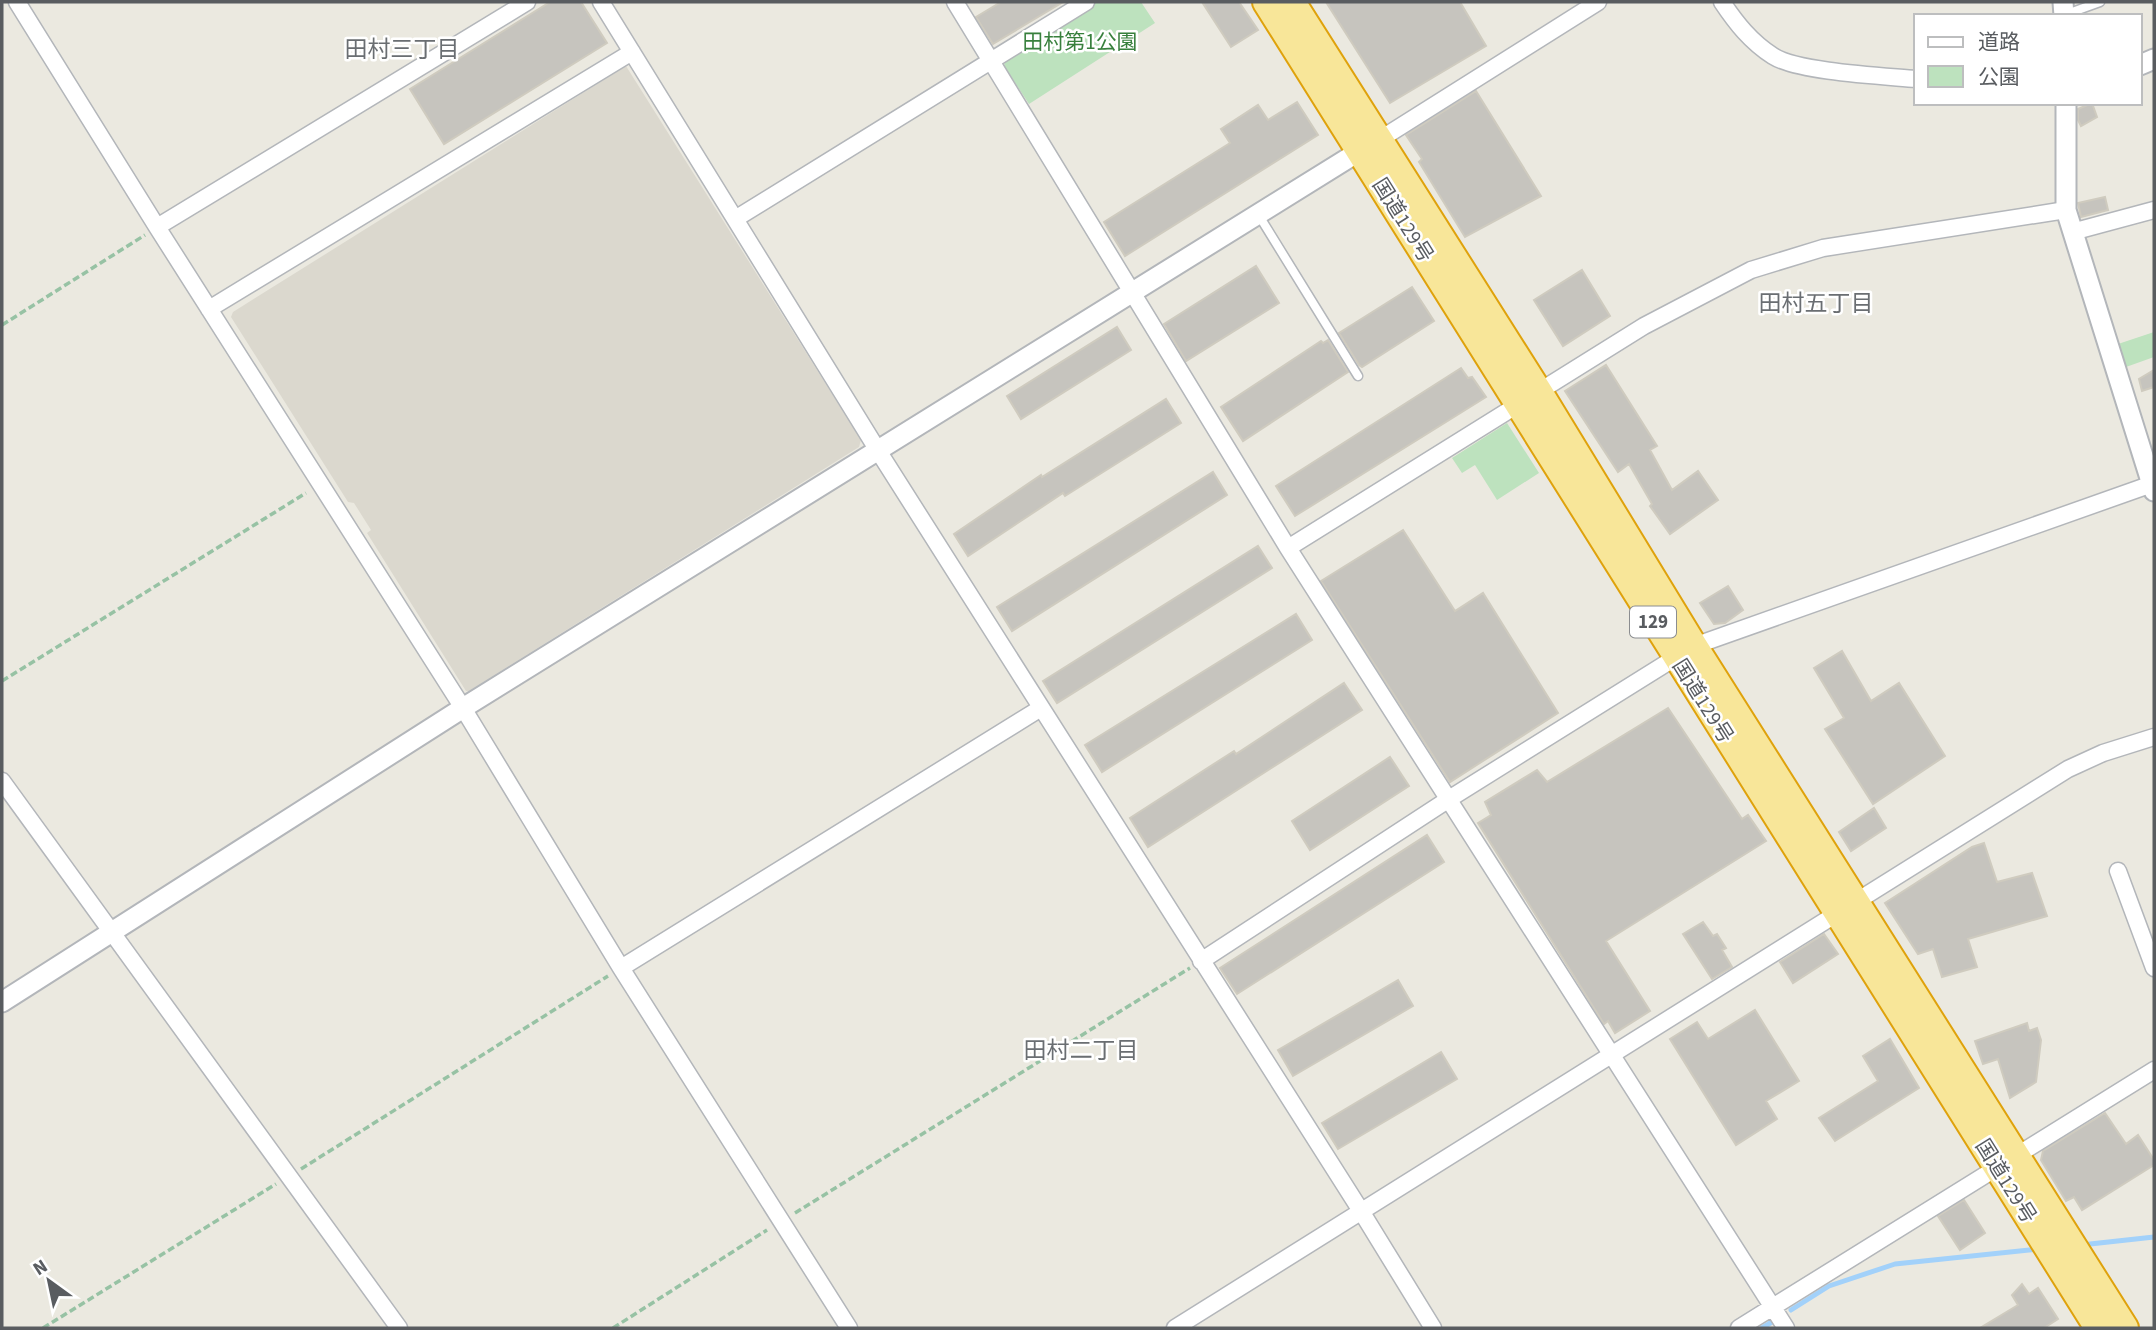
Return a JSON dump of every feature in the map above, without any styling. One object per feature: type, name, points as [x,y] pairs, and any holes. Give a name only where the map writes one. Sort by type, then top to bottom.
[{"type":"highway","name":"国道129号","points":[[1266,2],[1369,145],[2006,1161],[2060,1245],[2124,1328]]},
{"type":"highway","name":"国道129号","points":[[1292,2],[1369,145]]},
{"type":"highway","name":"国道129号","points":[[2060,1245],[2098,1328]]},
{"type":"street","points":[[17,2],[463,708],[621,968],[849,1328]]},
{"type":"street","points":[[157,227],[527,2]]},
{"type":"street","points":[[601,2],[877,449],[1433,1328]]},
{"type":"street","points":[[956,2],[1288,548],[1786,1328]]},
{"type":"street","points":[[735,219],[1086,2]]},
{"type":"street","points":[[2,1002],[463,708],[1598,2]]},
{"type":"street","points":[[1722,2],[1739,28],[1775,57],[1802,66],[1914,79]]},
{"type":"street","points":[[209,309],[632,52]]},
{"type":"street","points":[[1201,961],[1449,799],[1685,652],[2153,487],[2066,210],[2066,105]]},
{"type":"street","points":[[1288,548],[1644,326],[1751,270],[1823,248],[2066,210]]},
{"type":"street","points":[[2072,232],[2154,210]]},
{"type":"street","points":[[621,968],[1041,708]]},
{"type":"street","points":[[1175,1328],[2068,769],[2103,753],[2154,737]]},
{"type":"street","points":[[2,781],[399,1328]]},
{"type":"street","points":[[2118,871],[2154,968]]},
{"type":"street","points":[[1740,1328],[2154,1070]]},
{"type":"lane","points":[[2064,11],[2100,2]]},
{"type":"lane","points":[[1258,214],[1358,376]]},
{"type":"path","points":[[2,326],[157,227]]},
{"type":"path","points":[[2,681],[321,484]]},
{"type":"path","points":[[612,1328],[1201,961]]},
{"type":"path","points":[[43,1328],[621,968]]},
{"type":"shaded area","points":[[626,66],[861,440],[859,447],[466,691],[367,533],[371,530],[354,503],[348,502],[231,317],[233,312]]},
{"type":"green space","name":"田村第1公園","points":[[1097,2],[1141,2],[1155,23],[1029,104],[1004,66],[1005,61]]},
{"type":"green space","points":[[2154,332],[2154,357],[2126,367],[2118,344]]},
{"type":"green space","points":[[1507,423],[1539,473],[1497,500],[1475,465],[1462,473],[1452,458]]},
{"type":"building","points":[[550,2],[581,2],[607,43],[444,144],[410,89]]},
{"type":"building","points":[[1001,2],[1063,2],[993,44],[976,17]]},
{"type":"building","points":[[1202,2],[1239,2],[1258,30],[1231,47]]},
{"type":"building","points":[[1326,2],[1460,2],[1486,46],[1390,103]]},
{"type":"building","points":[[1476,91],[1541,196],[1465,237],[1419,162],[1422,159],[1406,135]]},
{"type":"building","points":[[1297,102],[1318,135],[1125,256],[1104,222],[1230,143],[1221,129],[1258,105],[1268,120]]},
{"type":"building","points":[[2093,105],[2097,117],[2081,126],[2078,109]]},
{"type":"building","points":[[2105,197],[2108,210],[2081,217],[2078,203]]},
{"type":"building","points":[[1256,266],[1279,303],[1186,361],[1164,324]]},
{"type":"building","points":[[1582,270],[1610,316],[1563,346],[1534,300]]},
{"type":"building","points":[[1412,287],[1434,321],[1362,367],[1339,333]]},
{"type":"building","points":[[1117,327],[1131,350],[1021,419],[1007,396]]},
{"type":"building","points":[[1328,340],[1348,372],[1243,441],[1221,407],[1321,341],[1323,343]]},
{"type":"building","points":[[1606,365],[1657,446],[1650,450],[1672,490],[1698,471],[1718,500],[1670,534],[1650,506],[1652,504],[1629,464],[1618,472],[1565,391]]},
{"type":"building","points":[[1461,368],[1468,378],[1472,377],[1486,397],[1295,516],[1276,486]]},
{"type":"building","points":[[2154,370],[2154,387],[2142,391],[2139,379]]},
{"type":"building","points":[[1166,399],[1181,423],[1065,496],[1063,493],[968,556],[954,534],[1041,475],[1042,477]]},
{"type":"building","points":[[1213,472],[1227,495],[1012,631],[997,607]]},
{"type":"building","points":[[1403,530],[1455,611],[1483,593],[1558,713],[1450,782],[1321,581]]},
{"type":"building","points":[[1258,546],[1272,568],[1057,703],[1043,681]]},
{"type":"building","points":[[1728,586],[1743,610],[1725,623],[1714,624],[1700,603]]},
{"type":"building","points":[[1296,614],[1312,640],[1102,772],[1085,745]]},
{"type":"building","points":[[1842,651],[1871,701],[1899,683],[1945,756],[1873,804],[1825,729],[1844,718],[1814,668]]},
{"type":"building","points":[[1344,683],[1362,710],[1148,847],[1130,818],[1234,751],[1236,754]]},
{"type":"building","points":[[1668,708],[1742,819],[1748,815],[1766,841],[1606,941],[1650,1011],[1615,1033],[1608,1021],[1604,1024],[1478,823],[1491,815],[1485,802],[1537,770],[1547,782]]},
{"type":"building","points":[[1390,757],[1409,786],[1310,850],[1292,821]]},
{"type":"building","points":[[1874,808],[1886,828],[1851,851],[1839,832]]},
{"type":"building","points":[[1427,835],[1444,862],[1237,994],[1220,968]]},
{"type":"building","points":[[1984,843],[1997,882],[2032,873],[2047,916],[1968,939],[1977,967],[1942,977],[1933,949],[1918,954],[1885,903],[1972,847]]},
{"type":"building","points":[[1703,922],[1713,936],[1717,934],[1726,948],[1722,950],[1732,967],[1712,979],[1683,934]]},
{"type":"building","points":[[1824,934],[1838,954],[1793,983],[1780,962]]},
{"type":"building","points":[[1398,980],[1413,1006],[1293,1076],[1278,1050]]},
{"type":"building","points":[[1755,1010],[1799,1081],[1766,1101],[1777,1119],[1736,1145],[1670,1039],[1697,1022],[1708,1039]]},
{"type":"building","points":[[2027,1023],[2029,1031],[2037,1028],[2041,1040],[2036,1082],[2010,1098],[1998,1059],[1983,1064],[1975,1041]]},
{"type":"building","points":[[1890,1039],[1919,1088],[1835,1141],[1819,1118],[1878,1081],[1863,1056]]},
{"type":"building","points":[[1441,1052],[1457,1079],[1338,1149],[1322,1123]]},
{"type":"building","points":[[2105,1113],[2126,1144],[2138,1135],[2154,1160],[2154,1165],[2082,1210],[2074,1197],[2066,1201],[2041,1160],[2043,1151]]},
{"type":"building","points":[[1964,1200],[1985,1233],[1960,1250],[1938,1216]]},
{"type":"building","points":[[2022,1284],[2029,1294],[2038,1288],[2058,1319],[2044,1328],[1980,1328],[2018,1305],[2012,1295]]},
{"type":"waterway","points":[[2081,1245],[2154,1237]]},
{"type":"waterway","points":[[1791,1310],[1829,1286],[1895,1264],[2039,1249]]},
{"type":"waterway","points":[[1762,1328],[1772,1322]]},
{"type":"district","name":"田村三丁目","points":[[402,49]]},
{"type":"district","name":"田村五丁目","points":[[1816,303]]},
{"type":"district","name":"田村二丁目","points":[[1081,1050]]}]
